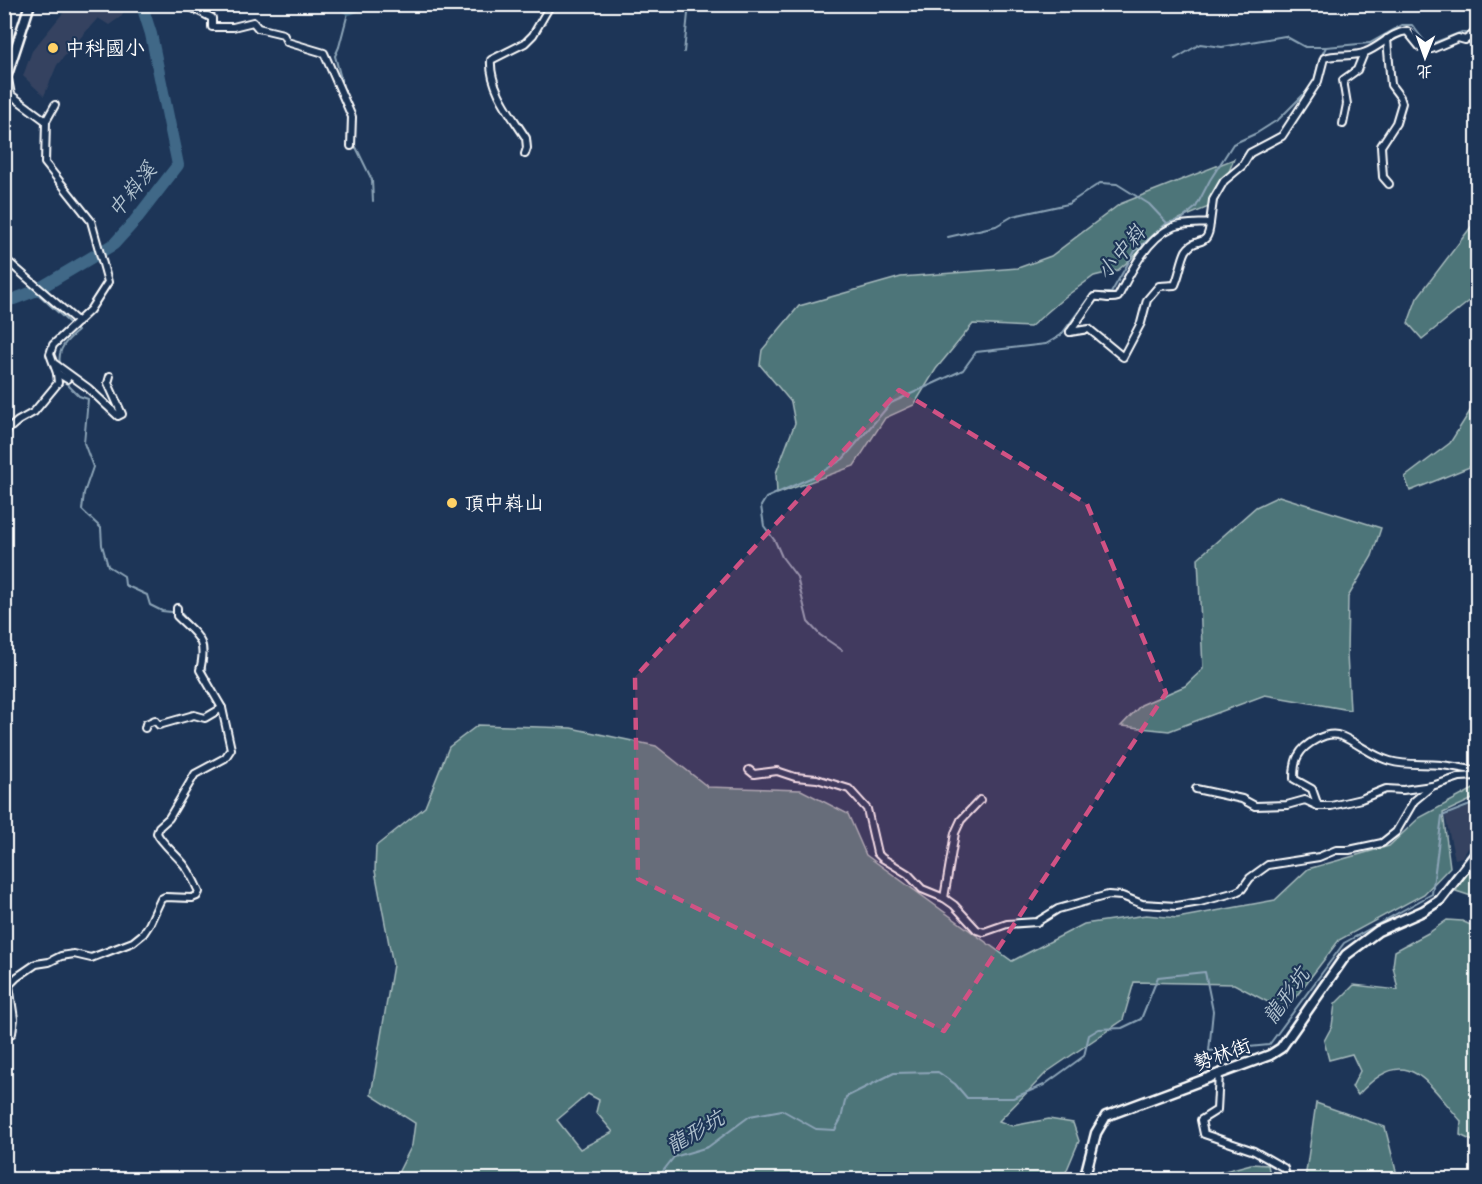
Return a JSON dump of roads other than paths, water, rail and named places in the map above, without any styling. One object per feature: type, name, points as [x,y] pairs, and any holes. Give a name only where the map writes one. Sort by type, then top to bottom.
[{"type":"street","points":[[30,4],[6,81],[11,95],[46,121]]},
{"type":"street","points":[[185,4],[212,18],[212,27],[233,27],[253,22],[258,28],[283,34],[287,42],[324,53],[352,117],[351,146]]},
{"type":"street","points":[[525,154],[526,138],[494,83],[490,68],[491,60],[525,43],[533,35],[551,4]]},
{"type":"street","points":[[1210,223],[1175,226],[1164,232],[1138,258],[1118,297],[1112,299],[1094,297],[1070,332],[1089,329],[1123,357],[1141,323],[1147,300],[1159,286],[1175,285],[1186,251],[1191,246],[1207,239],[1209,235],[1213,200],[1224,181],[1242,166],[1250,153],[1282,136],[1318,81],[1324,58],[1333,54],[1364,53],[1396,32],[1407,31],[1420,47],[1432,49],[1458,38],[1465,40],[1477,30],[1478,15]]},
{"type":"street","points":[[1471,36],[1478,58]]},
{"type":"street","points":[[1388,39],[1391,85],[1400,96],[1402,103],[1396,123],[1381,146],[1383,177],[1389,184]]},
{"type":"street","points":[[1343,124],[1347,104],[1343,80],[1357,70],[1364,53]]},
{"type":"street","points":[[4,433],[18,421],[34,412],[58,383],[58,374],[50,354],[53,345],[90,310],[108,282],[91,221],[45,163],[46,121],[55,105]]},
{"type":"street","points":[[4,258],[78,322]]},
{"type":"street","points":[[54,364],[88,388],[118,416],[122,414],[108,383],[110,376]]},
{"type":"street","points":[[58,374],[67,379]]},
{"type":"street","points":[[4,1040],[12,1033],[14,1019],[9,985],[25,970],[62,956],[76,954],[91,958],[133,942],[149,925],[161,899],[165,897],[192,898],[199,892],[186,867],[169,846],[161,841],[157,833],[159,827],[169,818],[195,774],[225,758],[231,749],[222,708],[200,670],[204,655],[200,639],[177,616],[177,608]]},
{"type":"street","points":[[145,728],[146,724],[155,720],[159,724],[194,715],[205,718],[222,708]]},
{"type":"street","points":[[1318,806],[1312,789],[1294,779],[1294,771],[1302,749],[1323,736],[1338,734],[1374,755],[1391,761],[1442,765],[1478,771]]},
{"type":"street","points":[[749,770],[754,774],[777,771],[795,777],[817,779],[849,789],[867,810],[877,853],[908,874],[922,888],[954,905],[977,930],[984,932],[1007,924],[1037,922],[1058,909],[1108,895],[1122,896],[1142,904],[1176,906],[1242,890],[1250,878],[1268,865],[1319,857],[1336,850],[1349,850],[1382,843],[1396,832],[1414,801],[1432,786]]},
{"type":"street","points":[[1196,789],[1242,799],[1255,806],[1287,805],[1305,800],[1318,806],[1331,806],[1360,800],[1386,789],[1403,790],[1432,786],[1460,777],[1478,776]]},
{"type":"street","points":[[944,898],[955,833],[961,820],[980,800]]},
{"type":"street","name":"勢林街","points":[[1084,1179],[1096,1133],[1106,1116],[1270,1055],[1281,1048],[1346,955],[1378,931],[1423,911],[1440,900],[1478,851]]},
{"type":"street","points":[[1219,1073],[1217,1110],[1202,1120],[1203,1134],[1254,1151],[1284,1168],[1287,1179]]},
{"type":"waterway","name":"中嵙溪","points":[[4,300],[14,299],[35,291],[114,244],[178,165],[151,34],[144,12],[146,4]]},
{"type":"waterway","name":"中嵙溪","points":[[341,4],[349,9],[362,4]]},
{"type":"waterway","points":[[684,52],[689,4]]},
{"type":"waterway","points":[[345,94],[335,56],[349,9]]},
{"type":"waterway","name":"小中嵙","points":[[1314,81],[1319,61],[1326,47],[1370,43],[1402,25],[1412,25],[1426,43],[1436,42],[1462,32],[1468,34]]},
{"type":"waterway","points":[[1175,59],[1200,44],[1222,47],[1285,36],[1305,47],[1326,47]]},
{"type":"waterway","name":"小中嵙","points":[[1470,43],[1478,89]]},
{"type":"waterway","name":"小中嵙","points":[[842,650],[820,635],[808,622],[797,577],[764,526],[761,506],[766,498],[817,475],[843,459],[891,403],[963,370],[976,352],[1046,344],[1061,335],[1092,293],[1111,293],[1135,251],[1167,223],[1182,219],[1196,207],[1233,144],[1279,119],[1312,86]]},
{"type":"waterway","points":[[351,107],[355,115],[355,145],[372,180],[373,201]]},
{"type":"waterway","points":[[948,237],[996,226],[1013,216],[1068,204],[1100,183],[1117,184],[1149,204],[1166,222]]},
{"type":"waterway","points":[[35,291],[78,331],[61,349],[60,364]]},
{"type":"waterway","points":[[62,379],[79,396],[88,399],[84,443],[93,467],[84,493],[82,510],[101,528],[102,545],[108,566],[124,576],[125,585],[147,595],[150,605],[162,611],[181,613],[194,628]]},
{"type":"waterway","points":[[198,632],[206,645],[207,676]]},
{"type":"waterway","points":[[217,694],[225,705],[229,727]]},
{"type":"waterway","name":"龍形坑","points":[[656,1180],[674,1157],[708,1147],[750,1116],[782,1110],[816,1129],[835,1130],[841,1119],[846,1097],[894,1073],[938,1072],[955,1084],[967,1098],[1013,1098],[1044,1085],[1084,1056],[1089,1035],[1099,1029],[1122,1028],[1141,1019],[1158,977],[1205,972],[1213,1011],[1209,1051],[1269,1045],[1344,943],[1432,894],[1442,816],[1478,802]]},
{"type":"place","name":"中科國小","points":[[53,48]]},
{"type":"place","name":"頂中嵙山","points":[[452,503]]}]
